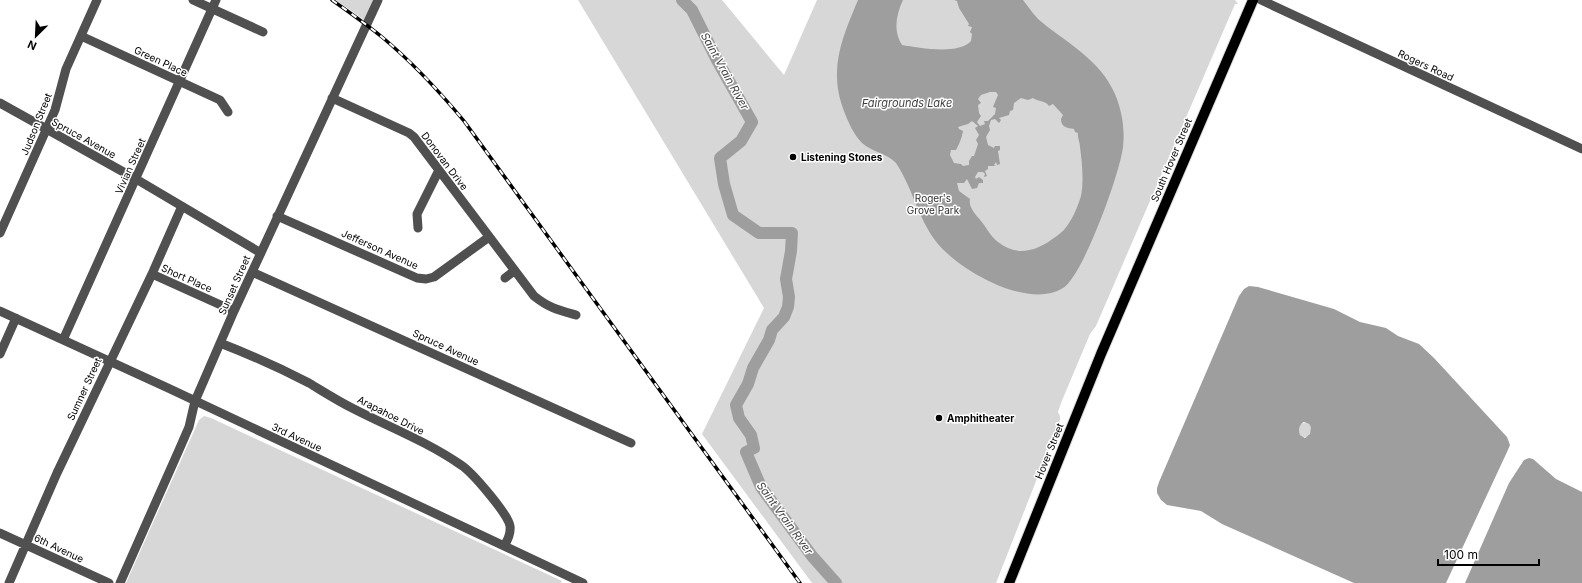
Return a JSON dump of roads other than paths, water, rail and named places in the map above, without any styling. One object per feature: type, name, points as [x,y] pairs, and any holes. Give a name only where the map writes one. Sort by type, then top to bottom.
[{"type":"main road","name":"South Hover Street","points":[[1112,328],[1253,0]]},
{"type":"main road","name":"Hover Street","points":[[1009,583],[1112,328]]},
{"type":"street","name":"Judson Street","points":[[0,233],[55,110],[66,69],[97,0]]},
{"type":"street","points":[[193,0],[214,4],[263,32]]},
{"type":"street","name":"Sunset Street","points":[[120,583],[189,427],[195,401],[234,311],[378,0]]},
{"type":"street","name":"Rogers Road","points":[[1262,0],[1582,149]]},
{"type":"street","name":"Vivian Street","points":[[63,340],[214,4]]},
{"type":"street","name":"Green Place","points":[[81,36],[220,100],[228,112]]},
{"type":"street","name":"Donovan Drive","points":[[332,98],[409,133],[419,143],[534,296],[543,304],[557,311],[576,315]]},
{"type":"street","name":"Spruce Avenue","points":[[0,103],[136,179],[261,253]]},
{"type":"street","points":[[418,228],[417,214],[439,170]]},
{"type":"street","name":"Sumner Street","points":[[9,583],[57,473],[152,274],[182,206]]},
{"type":"street","name":"Jefferson Avenue","points":[[277,216],[417,278],[426,279],[434,276],[489,237]]},
{"type":"street","points":[[505,278],[514,271]]},
{"type":"street","name":"Spruce Avenue","points":[[252,272],[631,443]]},
{"type":"street","name":"Short Place","points":[[152,274],[234,311]]},
{"type":"street","name":"3rd Avenue","points":[[0,311],[583,583]]},
{"type":"street","points":[[0,354],[16,318]]},
{"type":"street","name":"Arapahoe Drive","points":[[220,343],[250,354],[300,379],[352,408],[437,450],[462,465],[474,476],[508,518],[510,528],[509,535],[504,546]]},
{"type":"street","name":"6th Avenue","points":[[0,533],[109,583]]},
{"type":"water","name":"Fairgrounds Lake","points":[[858,0],[903,0],[896,23],[897,34],[902,45],[928,49],[948,49],[958,48],[965,45],[971,41],[972,34],[970,32],[972,27],[968,26],[969,24],[959,8],[957,1],[954,0],[1023,0],[1038,19],[1091,61],[1108,82],[1115,94],[1122,120],[1124,140],[1123,147],[1108,200],[1090,245],[1071,280],[1063,288],[1050,293],[1035,294],[1019,292],[987,280],[959,263],[938,244],[930,233],[903,174],[896,163],[888,157],[870,149],[856,136],[847,120],[839,96],[837,68],[842,41]],"holes":[[[996,92],[998,95],[993,107],[996,108],[995,114],[988,121],[984,121],[985,124],[980,126],[977,122],[981,116],[978,105],[981,103],[978,99],[981,95]],[[1021,98],[1028,100],[1033,98],[1046,103],[1049,106],[1053,104],[1063,115],[1061,119],[1062,124],[1067,128],[1074,129],[1075,132],[1078,133],[1082,165],[1081,196],[1069,223],[1062,232],[1045,244],[1032,250],[1025,251],[1011,249],[995,240],[973,211],[970,205],[970,199],[959,191],[957,183],[964,183],[967,179],[972,189],[977,188],[979,183],[983,183],[983,180],[979,177],[976,179],[975,177],[978,172],[983,172],[985,174],[984,177],[987,176],[985,171],[988,169],[988,166],[996,166],[994,165],[996,162],[997,165],[1000,164],[998,151],[1000,150],[1000,146],[995,146],[994,148],[988,145],[986,137],[990,130],[989,126],[991,120],[995,119],[999,123],[1001,120],[999,118],[1009,115],[1010,111],[1013,110],[1014,103]],[[972,121],[978,126],[975,128],[979,135],[976,140],[978,144],[974,156],[972,156],[969,161],[969,165],[963,166],[961,164],[954,163],[950,155],[951,150],[956,150],[962,136],[963,131],[958,127]]]},
{"type":"water","points":[[1249,286],[1258,287],[1334,309],[1360,322],[1386,328],[1398,336],[1419,344],[1434,358],[1507,437],[1510,445],[1446,583],[1354,583],[1222,524],[1201,511],[1167,505],[1161,500],[1157,493],[1159,482],[1239,296],[1244,289]],"holes":[[[1304,422],[1309,424],[1311,427],[1310,434],[1305,438],[1300,435],[1299,428]]]},
{"type":"water","points":[[1529,458],[1533,459],[1556,479],[1582,492],[1582,583],[1465,583],[1509,483],[1524,460]]},
{"type":"waterway","name":"Saint Vrain River","points":[[682,0],[692,10],[717,60],[752,122],[741,141],[720,158],[724,184],[733,215],[759,233],[792,233],[791,251],[786,279],[789,297],[788,307],[784,317],[772,330],[769,340],[753,368],[748,384],[736,405],[739,418],[751,435],[754,448],[746,452],[761,487],[812,556],[836,583]]},
{"type":"railway","points":[[332,0],[376,32],[404,56],[464,121],[800,583]]},
{"type":"place","name":"Listening Stones","points":[[793,157]]},
{"type":"place","name":"Amphitheater","points":[[939,418]]},
{"type":"park label","name":"Roger's Grove Park","points":[[933,204]]}]
